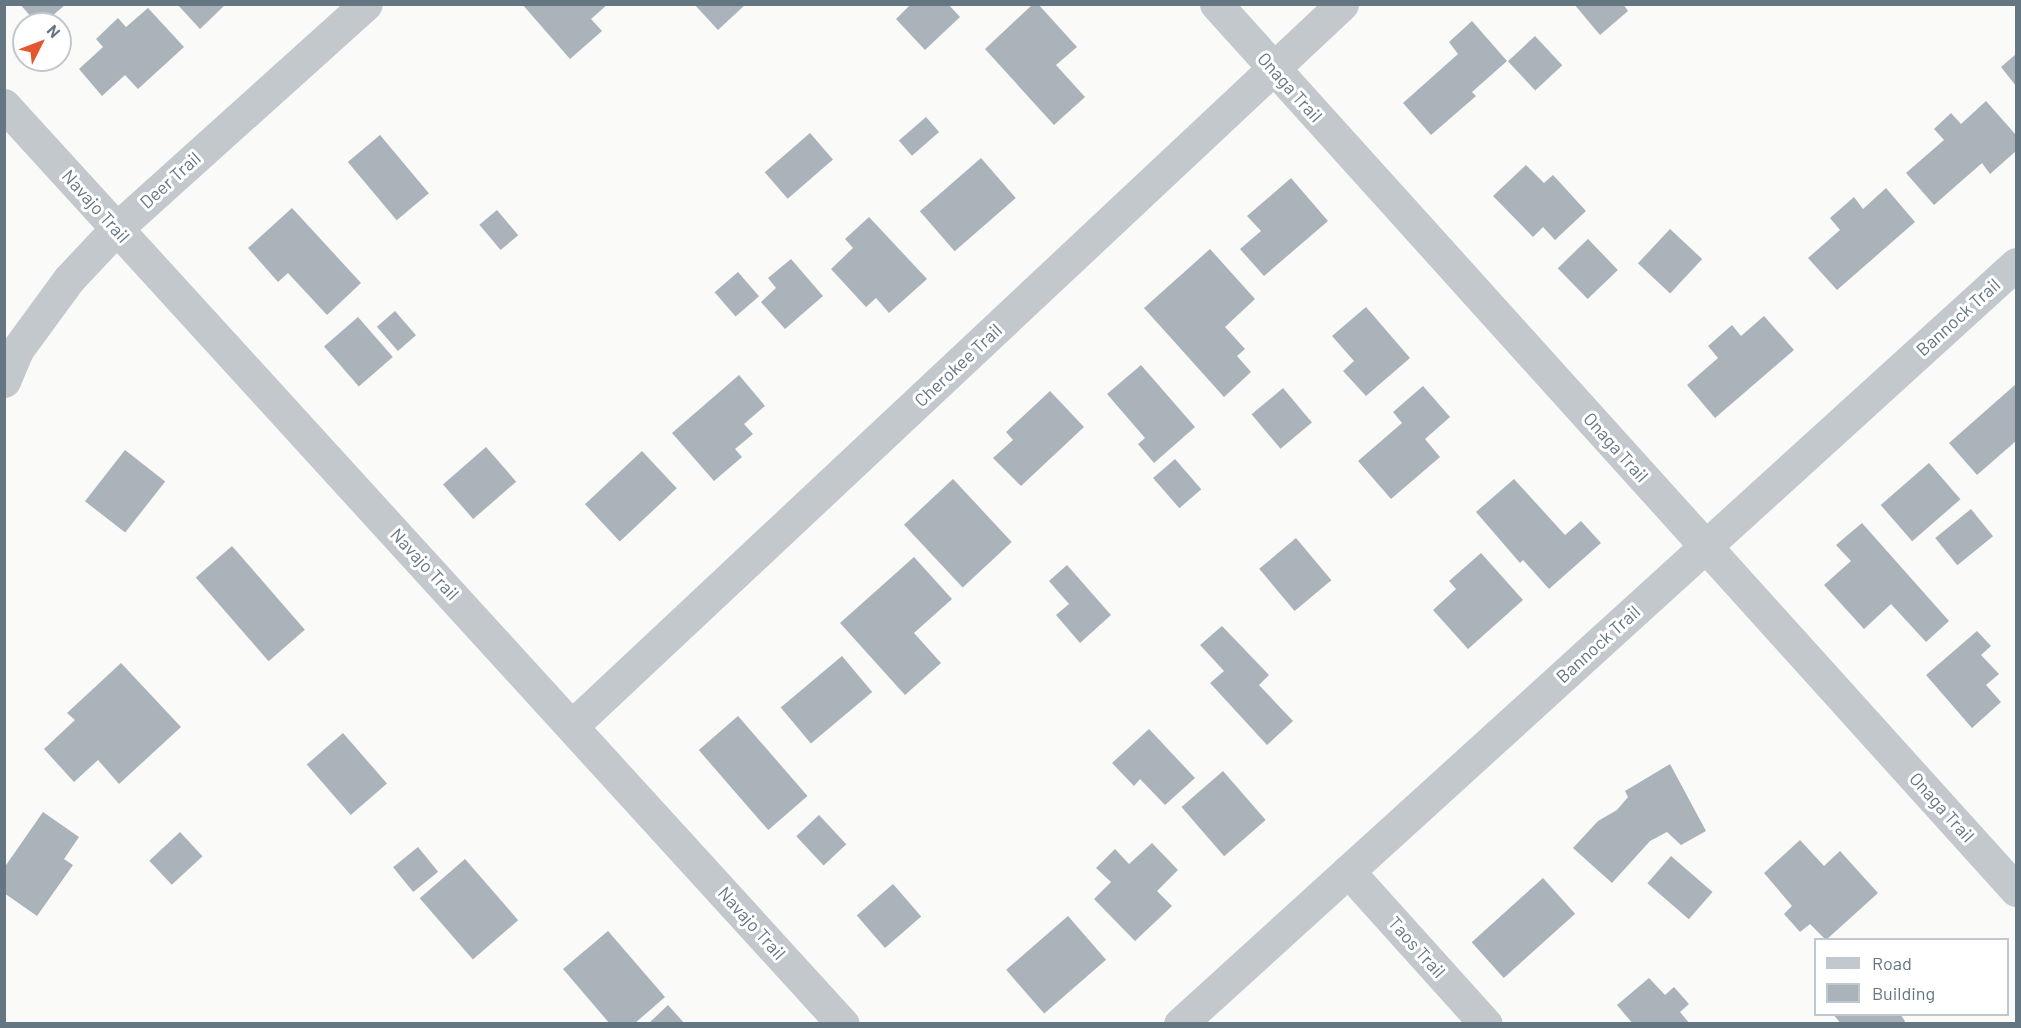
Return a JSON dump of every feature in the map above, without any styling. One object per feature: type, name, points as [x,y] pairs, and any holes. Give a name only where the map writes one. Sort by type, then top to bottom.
[{"type":"street","name":"Deer Trail","points":[[4,381],[18,350],[69,279],[116,229],[366,4]]},
{"type":"street","name":"Onaga Trail","points":[[1216,4],[2016,890]]},
{"type":"street","name":"Cherokee Trail","points":[[573,725],[1342,4]]},
{"type":"street","name":"Navajo Trail","points":[[4,105],[843,1023]]},
{"type":"street","name":"Bannock Trail","points":[[1179,1023],[2016,264]]},
{"type":"street","name":"Taos Trail","points":[[1347,871],[1486,1023]]},
{"type":"building","points":[[20,4],[66,4],[57,12],[27,12]]},
{"type":"building","points":[[177,4],[226,4],[200,29]]},
{"type":"building","points":[[522,4],[608,4],[591,19],[602,31],[570,59]]},
{"type":"building","points":[[694,4],[746,4],[718,30]]},
{"type":"building","points":[[911,4],[948,4],[960,17],[925,50],[896,19]]},
{"type":"building","points":[[1033,4],[1038,4],[1077,47],[1056,65],[1085,97],[1054,125],[985,49]]},
{"type":"building","points":[[1574,4],[1623,4],[1628,11],[1600,35]]},
{"type":"building","points":[[148,8],[184,47],[138,89],[125,75],[102,96],[79,69],[103,47],[96,39],[118,18],[126,27]]},
{"type":"building","points":[[1472,21],[1507,61],[1472,92],[1476,96],[1431,135],[1403,103],[1458,54],[1449,42]]},
{"type":"building","points":[[1535,36],[1562,65],[1535,90],[1508,61]]},
{"type":"building","points":[[2016,54],[2016,86],[2001,67]]},
{"type":"building","points":[[1986,101],[2016,135],[2016,151],[1990,174],[1982,163],[1934,205],[1906,173],[1944,140],[1934,129],[1951,113],[1961,124]]},
{"type":"building","points":[[926,117],[939,132],[912,156],[899,141]]},
{"type":"building","points":[[810,133],[833,159],[788,199],[765,172]]},
{"type":"building","points":[[380,135],[429,193],[397,220],[348,162]]},
{"type":"building","points":[[981,158],[1016,198],[955,251],[920,211]]},
{"type":"building","points":[[1526,165],[1544,183],[1553,175],[1586,211],[1555,240],[1543,227],[1533,237],[1493,196]]},
{"type":"building","points":[[1291,178],[1328,221],[1264,276],[1240,249],[1261,231],[1247,216]]},
{"type":"building","points":[[1886,188],[1915,222],[1837,290],[1808,258],[1840,230],[1830,218],[1854,197],[1863,209]]},
{"type":"building","points":[[292,208],[361,283],[327,315],[288,273],[278,282],[248,248]]},
{"type":"building","points":[[497,210],[518,235],[501,250],[479,225]]},
{"type":"building","points":[[869,217],[927,279],[889,313],[876,298],[866,307],[831,269],[853,248],[845,239]]},
{"type":"building","points":[[1670,229],[1702,259],[1670,293],[1638,263]]},
{"type":"building","points":[[1588,239],[1618,270],[1588,299],[1558,268]]},
{"type":"building","points":[[1210,249],[1255,299],[1225,327],[1245,349],[1237,356],[1251,372],[1224,397],[1144,308]]},
{"type":"building","points":[[791,259],[823,296],[785,329],[761,302],[776,288],[768,278]]},
{"type":"building","points":[[738,272],[759,296],[736,316],[715,292]]},
{"type":"building","points":[[1366,307],[1410,358],[1366,396],[1343,371],[1354,361],[1332,336]]},
{"type":"building","points":[[395,311],[416,335],[398,351],[377,327]]},
{"type":"building","points":[[1764,316],[1794,350],[1715,418],[1687,385],[1718,358],[1708,346],[1732,325],[1741,336]]},
{"type":"building","points":[[358,317],[393,357],[359,387],[324,347]]},
{"type":"building","points":[[1141,365],[1195,427],[1154,463],[1138,444],[1145,438],[1107,394]]},
{"type":"building","points":[[739,375],[765,406],[744,424],[753,434],[735,449],[742,457],[714,481],[672,433]]},
{"type":"building","points":[[2016,384],[2016,441],[1977,475],[1949,443]]},
{"type":"building","points":[[1423,386],[1450,417],[1425,439],[1440,457],[1391,499],[1358,461],[1402,423],[1393,412]]},
{"type":"building","points":[[1283,388],[1312,422],[1281,449],[1252,414]]},
{"type":"building","points":[[1050,391],[1084,427],[1021,486],[993,458],[1013,440],[1006,432]]},
{"type":"building","points":[[486,447],[516,482],[473,519],[443,484]]},
{"type":"building","points":[[125,450],[165,481],[125,533],[85,501]]},
{"type":"building","points":[[642,451],[677,488],[620,541],[585,504]]},
{"type":"building","points":[[1175,459],[1201,489],[1179,508],[1153,478]]},
{"type":"building","points":[[1929,463],[1960,499],[1912,541],[1881,505]]},
{"type":"building","points":[[953,479],[1012,542],[963,588],[904,525]]},
{"type":"building","points":[[1514,479],[1565,535],[1581,521],[1601,543],[1549,589],[1523,560],[1520,563],[1476,512]]},
{"type":"building","points":[[1971,509],[1993,536],[1957,565],[1935,538]]},
{"type":"building","points":[[1862,523],[1949,621],[1926,642],[1891,604],[1864,629],[1824,585],[1851,561],[1836,545]]},
{"type":"building","points":[[1296,538],[1331,580],[1295,611],[1259,569]]},
{"type":"building","points":[[232,546],[305,630],[269,661],[196,577]]},
{"type":"building","points":[[1481,553],[1523,600],[1468,649],[1433,610],[1456,589],[1449,581]]},
{"type":"building","points":[[914,557],[952,599],[914,633],[941,663],[905,695],[840,623]]},
{"type":"building","points":[[1067,565],[1111,615],[1080,643],[1056,615],[1069,604],[1049,581]]},
{"type":"building","points":[[1222,626],[1269,675],[1259,685],[1293,721],[1267,745],[1210,683],[1224,671],[1200,645]]},
{"type":"building","points":[[1977,631],[1991,646],[1981,655],[1999,674],[1986,685],[2001,702],[1972,728],[1926,675]]},
{"type":"building","points":[[842,656],[872,692],[811,743],[781,707]]},
{"type":"building","points":[[121,663],[181,727],[119,784],[98,760],[74,782],[44,749],[75,720],[67,713]]},
{"type":"building","points":[[738,716],[808,796],[768,830],[699,750]]},
{"type":"building","points":[[1149,729],[1195,778],[1165,805],[1140,779],[1134,786],[1112,763]]},
{"type":"building","points":[[343,733],[387,784],[351,815],[307,764]]},
{"type":"building","points":[[1670,764],[1706,831],[1681,845],[1667,832],[1650,841],[1612,883],[1573,848],[1598,821],[1617,810],[1628,797],[1625,791]]},
{"type":"building","points":[[1223,771],[1266,820],[1224,856],[1181,807]]},
{"type":"building","points":[[43,812],[79,837],[64,859],[73,865],[37,916],[4,893],[4,868]]},
{"type":"building","points":[[819,815],[846,844],[824,865],[796,836]]},
{"type":"building","points":[[180,832],[203,856],[172,885],[149,861]]},
{"type":"building","points":[[1800,840],[1824,866],[1840,851],[1878,893],[1828,938],[1824,938],[1810,924],[1800,932],[1784,914],[1792,906],[1764,873]]},
{"type":"building","points":[[1152,843],[1178,870],[1157,891],[1172,906],[1135,941],[1094,899],[1111,882],[1096,868],[1115,849],[1129,864]]},
{"type":"building","points":[[418,847],[438,872],[413,892],[393,867]]},
{"type":"building","points":[[1671,856],[1713,892],[1689,919],[1647,883]]},
{"type":"building","points":[[465,859],[518,920],[473,959],[420,898]]},
{"type":"building","points":[[1543,878],[1575,914],[1504,978],[1472,942]]},
{"type":"building","points":[[893,884],[921,916],[885,948],[857,915]]},
{"type":"building","points":[[1068,916],[1106,960],[1044,1014],[1006,970]]},
{"type":"building","points":[[608,931],[665,997],[634,1024],[610,1024],[563,969]]},
{"type":"building","points":[[1649,978],[1665,995],[1674,987],[1689,1004],[1680,1012],[1690,1024],[1633,1024],[1617,1005]]},
{"type":"building","points":[[668,1005],[685,1024],[648,1024]]},
{"type":"building","points":[[1835,1016],[1901,1016],[1905,1021],[1902,1024],[1841,1024]]}]
